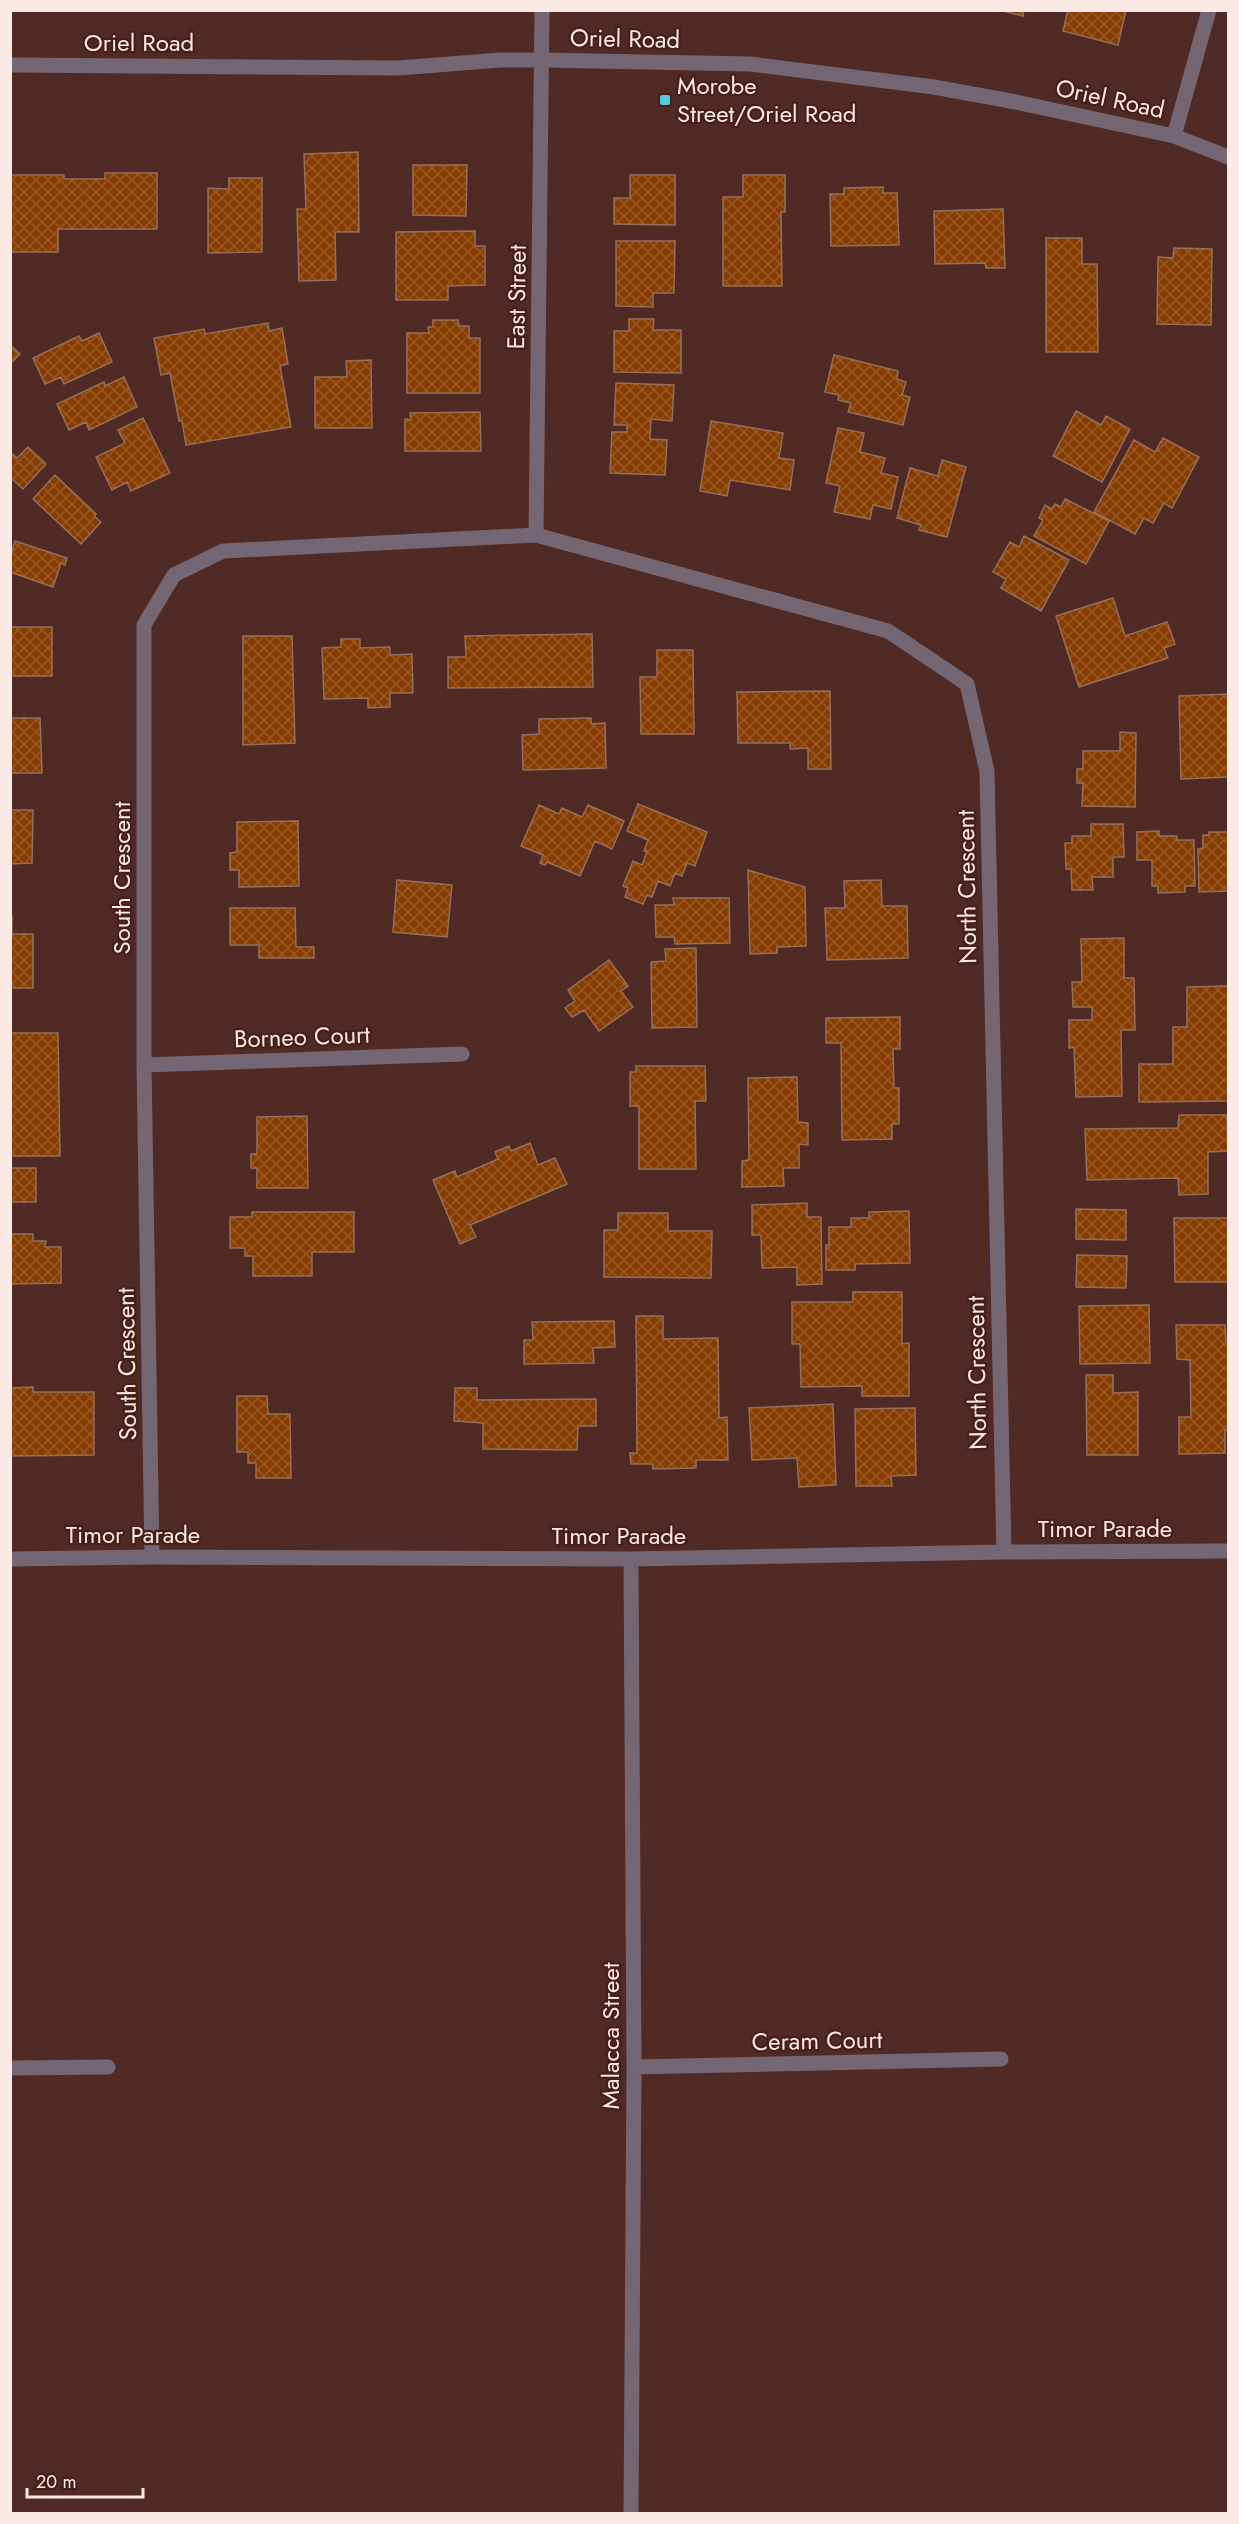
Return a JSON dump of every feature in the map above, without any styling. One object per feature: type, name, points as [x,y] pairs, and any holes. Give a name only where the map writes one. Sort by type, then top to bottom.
[{"type":"street","name":"East Street","points":[[536,535],[542,10]]},
{"type":"street","points":[[1174,136],[1209,10]]},
{"type":"street","name":"Oriel Road","points":[[10,65],[399,68],[500,60],[750,64],[934,87],[1174,136],[1228,157]]},
{"type":"street","name":"South Crescent","points":[[152,1557],[144,1065],[144,626],[174,575],[223,550],[536,535]]},
{"type":"street","name":"North Crescent","points":[[536,535],[888,631],[967,684],[987,771],[1004,1552]]},
{"type":"street","name":"Borneo Court","points":[[144,1065],[462,1054]]},
{"type":"street","name":"Timor Parade","points":[[10,1559],[152,1557],[631,1559],[1004,1552],[1228,1551]]},
{"type":"street","name":"Malacca Street","points":[[631,1559],[634,2067],[631,2514]]},
{"type":"street","name":"Ceram Court","points":[[634,2067],[1001,2059]]},
{"type":"street","points":[[10,2068],[108,2067]]},
{"type":"building","points":[[999,10],[1024,10],[1023,16]]},
{"type":"building","points":[[1068,10],[1126,10],[1118,45],[1063,31]]},
{"type":"building","points":[[358,152],[359,232],[335,232],[336,280],[299,281],[297,209],[306,209],[304,154]]},
{"type":"building","points":[[413,165],[467,165],[466,216],[413,215]]},
{"type":"building","points":[[105,173],[157,173],[157,229],[58,229],[58,252],[10,252],[10,175],[64,175],[64,179],[105,179]]},
{"type":"building","points":[[630,175],[675,175],[675,225],[614,224],[614,198],[630,198]]},
{"type":"building","points":[[743,175],[785,175],[785,212],[781,212],[782,286],[723,286],[723,197],[743,197]]},
{"type":"building","points":[[229,178],[262,178],[262,252],[208,253],[208,188],[229,189]]},
{"type":"building","points":[[883,187],[883,193],[897,193],[899,245],[831,246],[830,194],[844,194],[844,188]]},
{"type":"building","points":[[1003,209],[1005,268],[986,268],[985,263],[935,264],[934,211]]},
{"type":"building","points":[[475,231],[475,246],[485,246],[485,285],[448,286],[448,300],[396,300],[396,232]]},
{"type":"building","points":[[1046,238],[1082,238],[1082,264],[1097,264],[1098,352],[1046,352]]},
{"type":"building","points":[[616,241],[675,241],[674,293],[653,293],[653,307],[616,306]]},
{"type":"building","points":[[1174,248],[1212,249],[1211,325],[1157,324],[1158,257],[1173,258]]},
{"type":"building","points":[[629,319],[654,319],[653,330],[681,330],[681,373],[614,372],[614,331],[629,331]]},
{"type":"building","points":[[433,320],[458,320],[459,326],[469,326],[469,338],[480,338],[480,393],[407,393],[407,333],[429,333],[428,327],[433,327]]},
{"type":"building","points":[[268,323],[269,331],[282,328],[288,364],[280,366],[291,427],[186,445],[170,373],[161,375],[154,338],[204,329],[205,334]]},
{"type":"building","points":[[99,333],[112,362],[64,384],[61,377],[45,384],[33,358],[79,336],[82,341]]},
{"type":"building","points":[[10,345],[20,354],[10,364]]},
{"type":"building","points":[[834,355],[898,371],[897,379],[906,382],[902,395],[910,397],[903,425],[848,412],[851,403],[838,400],[839,395],[825,392]]},
{"type":"building","points":[[371,360],[372,428],[315,428],[315,377],[347,377],[346,361]]},
{"type":"building","points":[[124,377],[137,407],[89,430],[86,422],[69,430],[57,404],[104,382],[105,386]]},
{"type":"building","points":[[616,383],[674,385],[672,421],[651,419],[650,439],[667,440],[665,475],[610,473],[612,432],[627,432],[627,425],[614,425]]},
{"type":"building","points":[[1076,411],[1101,425],[1106,416],[1130,429],[1102,482],[1053,456]]},
{"type":"building","points":[[480,412],[481,451],[405,451],[405,419],[411,420],[410,413]]},
{"type":"building","points":[[143,418],[170,473],[131,491],[127,482],[112,490],[96,457],[125,443],[118,430]]},
{"type":"building","points":[[711,421],[783,433],[779,458],[794,460],[790,490],[730,480],[727,496],[700,491]]},
{"type":"building","points":[[838,428],[864,433],[860,452],[885,458],[881,473],[898,477],[891,509],[873,505],[870,519],[834,512],[840,486],[826,483]]},
{"type":"building","points":[[1163,438],[1199,457],[1172,508],[1164,503],[1153,523],[1144,518],[1135,534],[1094,512],[1134,440],[1155,452]]},
{"type":"building","points":[[28,447],[46,464],[23,489],[10,477],[10,452],[17,458]]},
{"type":"building","points":[[942,460],[966,467],[947,537],[919,530],[921,525],[897,518],[910,468],[938,476]]},
{"type":"building","points":[[55,475],[96,514],[94,516],[101,522],[81,544],[33,499]]},
{"type":"building","points":[[1065,499],[1109,521],[1086,564],[1034,536],[1043,520],[1039,518],[1045,505],[1052,509],[1055,504],[1061,507]]},
{"type":"building","points":[[1024,536],[1069,560],[1041,611],[1001,588],[1006,579],[993,572],[1010,542],[1019,547]]},
{"type":"building","points":[[15,541],[67,558],[65,565],[61,563],[53,587],[10,572],[10,557]]},
{"type":"building","points":[[1113,598],[1125,636],[1167,622],[1175,644],[1164,648],[1168,658],[1079,687],[1056,616]]},
{"type":"building","points":[[10,627],[52,627],[52,676],[10,676]]},
{"type":"building","points":[[592,634],[593,687],[448,688],[448,657],[466,657],[465,636]]},
{"type":"building","points":[[243,636],[292,636],[295,743],[243,745]]},
{"type":"building","points":[[341,639],[360,639],[360,648],[390,647],[390,655],[412,654],[413,693],[390,693],[390,707],[368,708],[368,698],[324,699],[322,648],[341,647]]},
{"type":"building","points":[[657,650],[693,650],[694,734],[641,734],[640,677],[657,677]]},
{"type":"building","points":[[830,691],[831,769],[808,769],[808,748],[790,749],[790,743],[738,743],[737,692]]},
{"type":"building","points":[[1228,694],[1228,777],[1181,779],[1179,696]]},
{"type":"building","points":[[10,718],[40,718],[42,773],[10,773]]},
{"type":"building","points":[[591,718],[591,724],[605,723],[606,768],[523,770],[522,735],[539,734],[539,719]]},
{"type":"building","points":[[1120,732],[1136,733],[1135,807],[1082,806],[1083,783],[1077,783],[1077,769],[1083,769],[1083,751],[1120,751]]},
{"type":"building","points":[[638,804],[707,832],[695,866],[687,863],[682,876],[675,873],[670,886],[658,881],[652,897],[647,895],[643,904],[625,897],[628,888],[623,886],[633,861],[642,865],[647,852],[644,851],[648,840],[627,831]]},
{"type":"building","points":[[539,805],[559,814],[562,808],[582,817],[588,805],[624,821],[612,849],[595,841],[580,876],[547,862],[545,865],[540,863],[543,855],[521,846]]},
{"type":"building","points":[[10,810],[33,810],[32,863],[10,864]]},
{"type":"building","points":[[298,821],[299,886],[239,887],[239,870],[230,870],[230,853],[237,852],[237,822]]},
{"type":"building","points":[[1091,824],[1123,824],[1124,857],[1113,857],[1113,877],[1092,877],[1093,890],[1072,890],[1071,869],[1066,869],[1065,843],[1072,843],[1072,836],[1091,836]]},
{"type":"building","points":[[1159,831],[1159,836],[1177,836],[1177,840],[1194,840],[1195,886],[1185,886],[1185,892],[1158,893],[1158,886],[1152,886],[1152,860],[1137,860],[1137,832]]},
{"type":"building","points":[[1209,832],[1228,832],[1228,891],[1199,892],[1198,849],[1203,848],[1203,835],[1209,835]]},
{"type":"building","points":[[748,870],[805,887],[806,946],[777,947],[777,953],[750,954]]},
{"type":"building","points":[[397,880],[452,885],[447,937],[393,932]]},
{"type":"building","points":[[881,880],[882,906],[907,906],[908,958],[827,960],[825,908],[845,908],[844,881]]},
{"type":"building","points":[[673,898],[729,898],[730,943],[675,944],[674,937],[656,937],[655,905],[674,905]]},
{"type":"building","points":[[230,908],[295,908],[296,947],[314,947],[314,958],[259,958],[259,945],[230,945]]},
{"type":"building","points":[[10,917],[12,917],[12,934],[33,934],[33,988],[10,988]]},
{"type":"building","points":[[1124,938],[1124,978],[1134,978],[1135,1030],[1121,1030],[1122,1096],[1076,1097],[1074,1047],[1069,1048],[1069,1020],[1092,1020],[1092,1007],[1073,1007],[1072,982],[1082,982],[1081,939]]},
{"type":"building","points":[[696,948],[697,1027],[652,1028],[651,962],[666,961],[665,949]]},
{"type":"building","points":[[609,960],[628,986],[621,991],[633,1007],[599,1031],[584,1010],[572,1017],[565,1008],[575,1001],[568,990]]},
{"type":"building","points":[[1228,986],[1228,1101],[1139,1102],[1139,1064],[1173,1064],[1173,1027],[1187,1027],[1187,987]]},
{"type":"building","points":[[900,1017],[900,1049],[893,1049],[894,1088],[899,1088],[899,1124],[892,1124],[892,1139],[842,1140],[841,1043],[826,1043],[826,1018]]},
{"type":"building","points":[[10,1033],[58,1033],[60,1156],[10,1156]]},
{"type":"building","points":[[636,1066],[705,1066],[706,1101],[695,1101],[696,1169],[639,1169],[639,1106],[630,1106],[630,1072],[636,1072]]},
{"type":"building","points":[[797,1077],[798,1122],[808,1123],[808,1145],[799,1144],[799,1168],[783,1168],[784,1186],[742,1187],[742,1161],[749,1160],[748,1078]]},
{"type":"building","points":[[1179,1115],[1227,1115],[1228,1151],[1208,1152],[1208,1194],[1179,1195],[1178,1178],[1087,1180],[1085,1129],[1178,1128]]},
{"type":"building","points":[[307,1116],[308,1188],[257,1188],[257,1168],[251,1168],[251,1154],[257,1154],[257,1117]]},
{"type":"building","points":[[530,1143],[538,1165],[555,1158],[567,1184],[470,1225],[476,1237],[460,1244],[433,1180],[455,1171],[457,1177],[498,1159],[495,1152],[509,1146],[511,1151]]},
{"type":"building","points":[[10,1168],[36,1168],[36,1202],[10,1202]]},
{"type":"building","points":[[807,1203],[807,1217],[821,1217],[822,1284],[797,1285],[797,1267],[762,1268],[761,1235],[752,1235],[752,1205]]},
{"type":"building","points":[[1076,1209],[1126,1210],[1126,1240],[1076,1239]]},
{"type":"building","points":[[909,1211],[910,1263],[855,1264],[855,1270],[826,1270],[829,1227],[851,1227],[851,1218],[869,1218],[869,1212]]},
{"type":"building","points":[[252,1212],[354,1212],[354,1252],[312,1252],[312,1276],[253,1276],[253,1256],[245,1256],[245,1248],[230,1248],[230,1217],[252,1217]]},
{"type":"building","points":[[618,1213],[668,1213],[668,1231],[712,1231],[711,1278],[604,1277],[604,1230],[618,1230]]},
{"type":"building","points":[[1174,1218],[1228,1218],[1228,1282],[1175,1282]]},
{"type":"building","points":[[10,1234],[33,1234],[33,1241],[46,1241],[45,1247],[61,1247],[61,1283],[10,1284]]},
{"type":"building","points":[[1077,1255],[1127,1256],[1126,1288],[1076,1287]]},
{"type":"building","points":[[853,1292],[902,1292],[902,1344],[909,1343],[909,1396],[862,1396],[862,1386],[801,1387],[800,1344],[792,1344],[792,1302],[853,1302]]},
{"type":"building","points":[[1149,1305],[1150,1363],[1080,1364],[1079,1306]]},
{"type":"building","points":[[636,1316],[663,1316],[663,1339],[718,1338],[719,1418],[727,1417],[728,1460],[696,1460],[696,1468],[653,1469],[653,1464],[631,1464],[630,1453],[637,1453]]},
{"type":"building","points":[[614,1321],[615,1347],[593,1348],[594,1363],[524,1364],[524,1340],[533,1340],[532,1322]]},
{"type":"building","points":[[1176,1325],[1225,1325],[1226,1342],[1228,1342],[1228,1430],[1225,1430],[1225,1453],[1179,1454],[1179,1417],[1191,1417],[1190,1360],[1177,1359]]},
{"type":"building","points":[[1086,1375],[1113,1375],[1113,1393],[1138,1392],[1138,1455],[1087,1455]]},
{"type":"building","points":[[33,1387],[33,1392],[94,1392],[94,1455],[11,1456],[10,1388]]},
{"type":"building","points":[[455,1388],[477,1388],[477,1400],[596,1399],[596,1426],[578,1426],[577,1450],[483,1449],[483,1423],[454,1421]]},
{"type":"building","points":[[237,1396],[267,1396],[268,1414],[290,1414],[291,1478],[256,1478],[256,1463],[248,1463],[248,1452],[237,1452]]},
{"type":"building","points":[[833,1404],[836,1485],[799,1487],[797,1458],[752,1460],[749,1408]]},
{"type":"building","points":[[915,1408],[916,1475],[891,1476],[892,1486],[856,1486],[855,1409]]},
{"type":"place","name":"Morobe Street/Oriel Road","points":[[665,100]]}]
